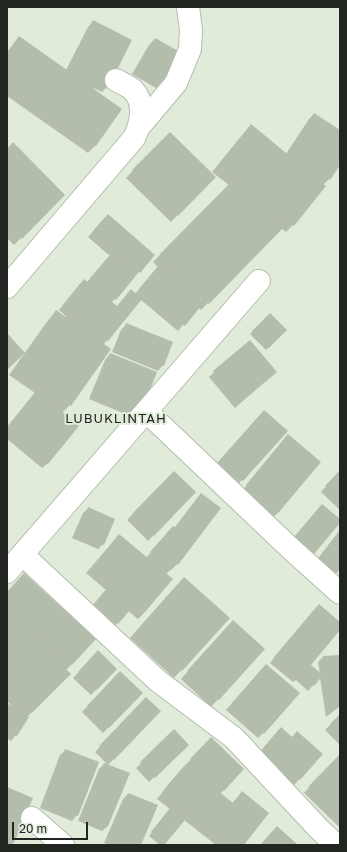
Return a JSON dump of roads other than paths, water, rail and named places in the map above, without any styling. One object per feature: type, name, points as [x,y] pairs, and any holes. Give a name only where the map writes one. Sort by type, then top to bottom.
[{"type":"street","points":[[7,287],[134,138],[139,127],[176,83],[190,49],[188,7]]},
{"type":"street","points":[[116,80],[133,90],[140,100],[141,108],[139,127]]},
{"type":"street","points":[[7,572],[259,281]]},
{"type":"street","points":[[146,411],[290,548],[340,593]]},
{"type":"street","points":[[23,555],[158,682],[234,738],[319,829],[336,845]]},
{"type":"street","points":[[32,818],[63,845]]},
{"type":"district","name":"LUBUKLINTAH","points":[[116,419]]}]
